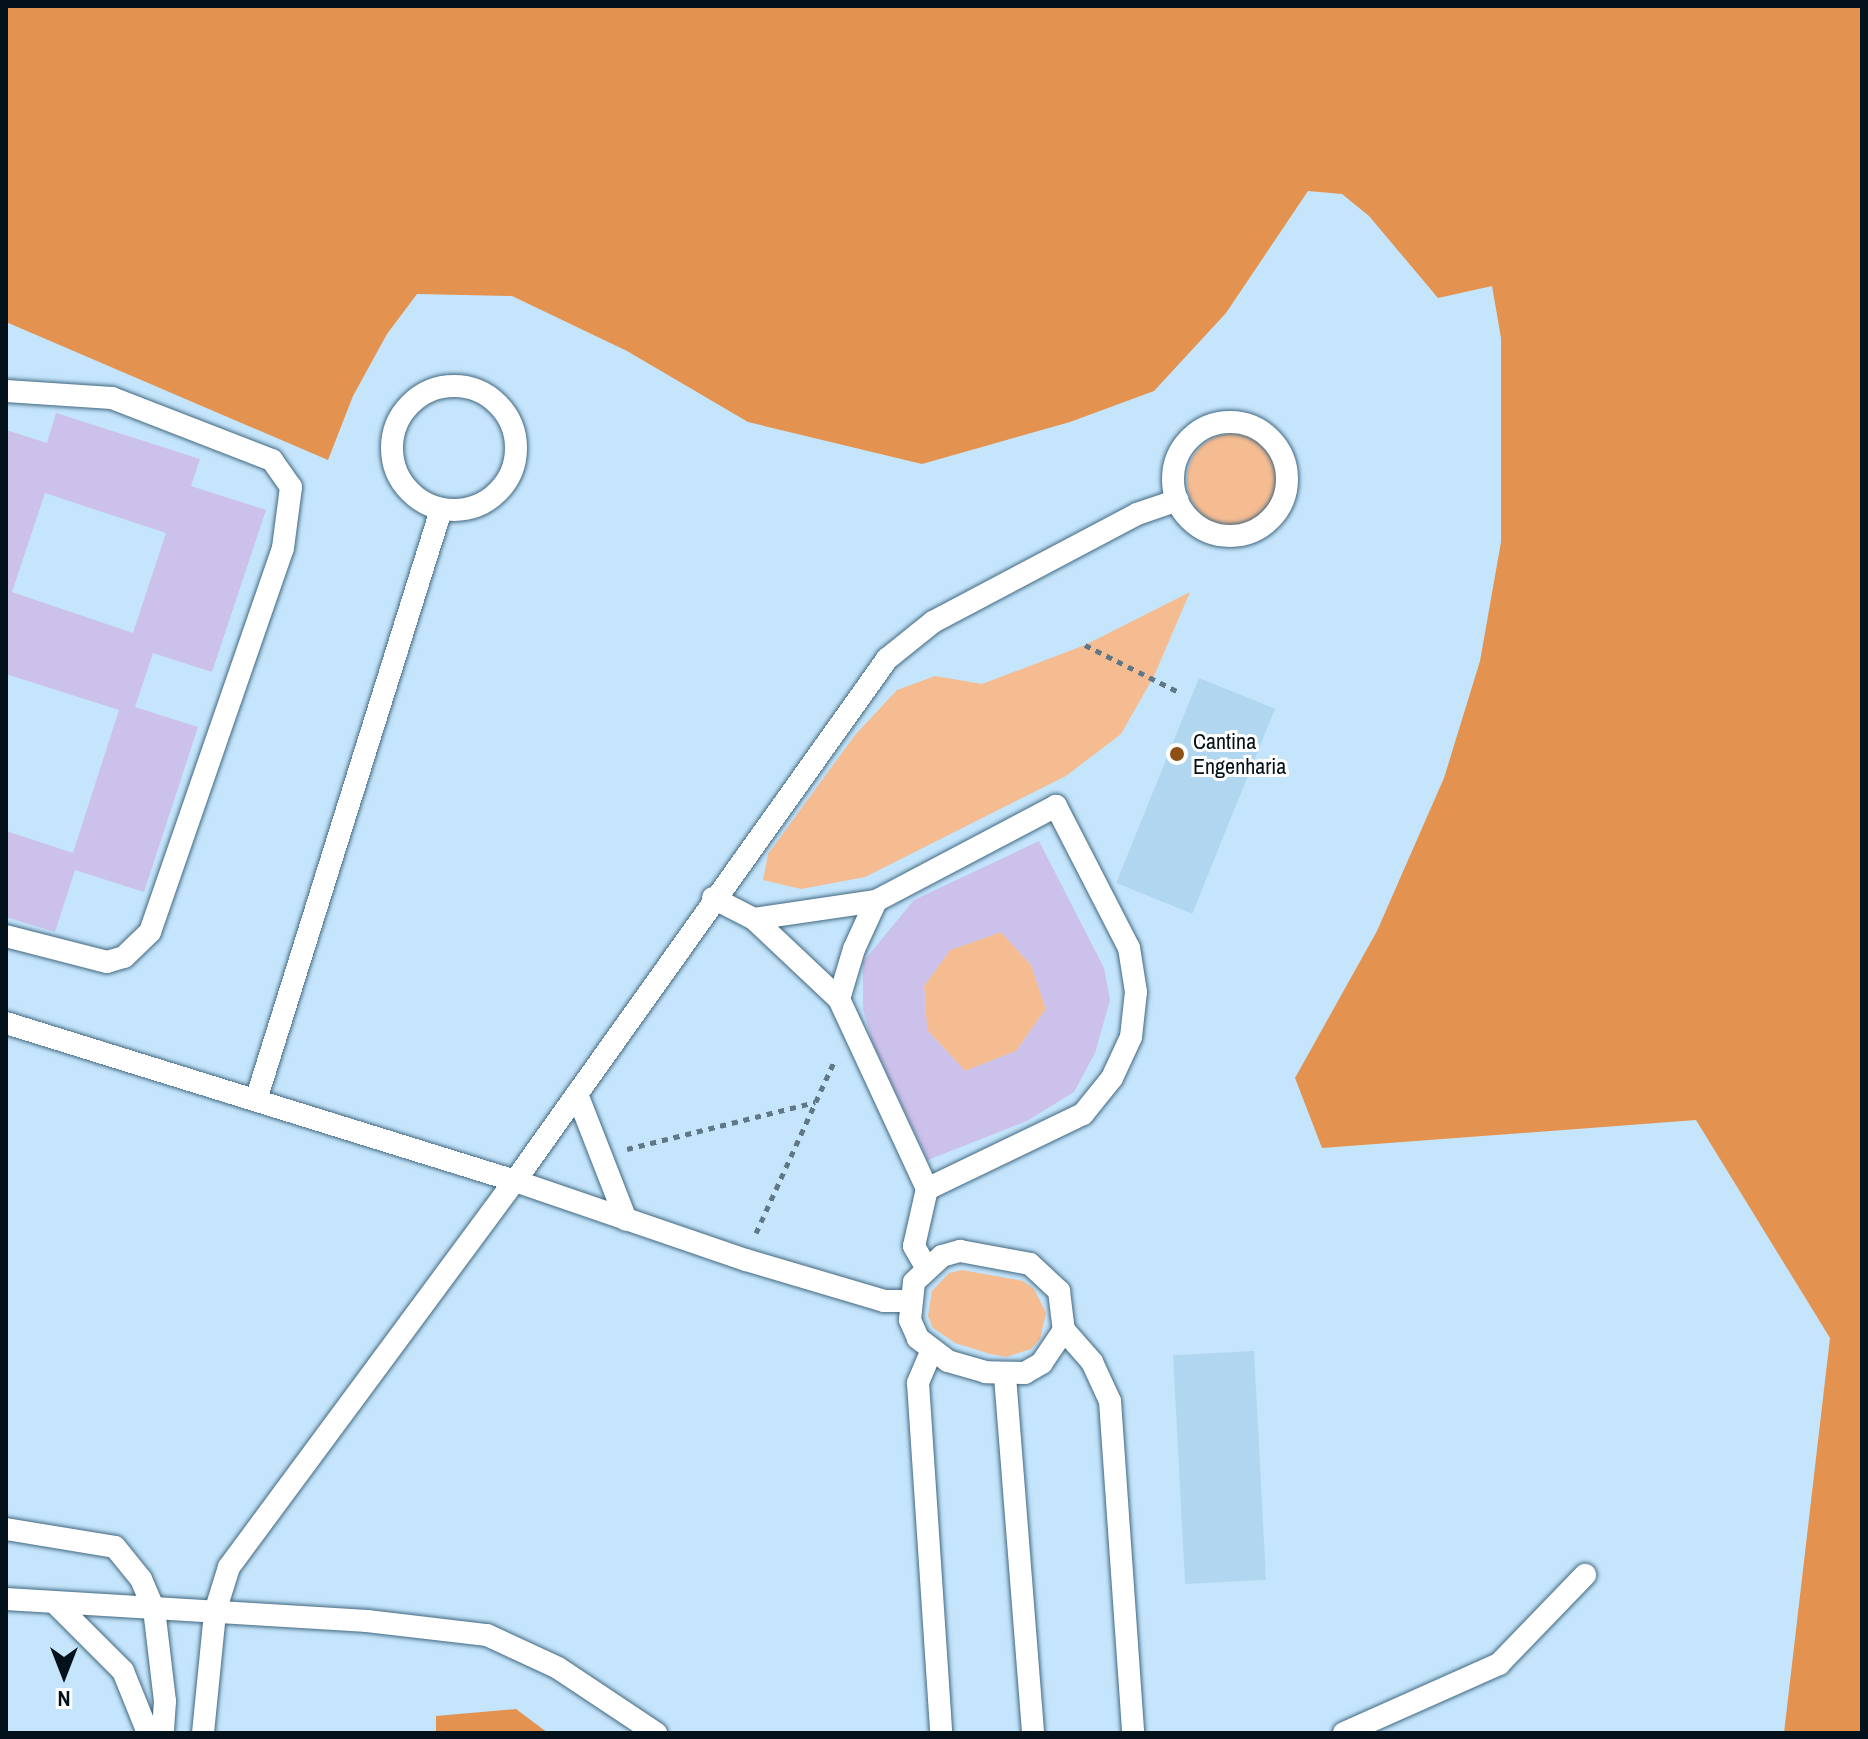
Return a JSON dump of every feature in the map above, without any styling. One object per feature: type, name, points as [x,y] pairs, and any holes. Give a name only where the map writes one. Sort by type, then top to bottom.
[{"type":"lane","points":[[454,385],[476,389],[510,420],[517,441],[515,464],[490,500],[463,510],[441,510],[415,498],[401,481],[392,461],[394,430],[404,410],[432,389],[454,385]]},
{"type":"lane","points":[[6,391],[112,398],[272,460],[291,487],[283,548],[150,932],[124,957],[107,962],[6,936]]},
{"type":"lane","points":[[1233,421],[1259,429],[1283,456],[1285,497],[1262,527],[1244,535],[1224,536],[1200,528],[1184,514],[1178,500],[1173,468],[1180,449],[1194,433],[1212,424],[1233,421]]},
{"type":"lane","points":[[203,1733],[215,1612],[229,1567],[515,1181],[713,898],[887,659],[933,622],[1137,514],[1178,500]]},
{"type":"lane","points":[[256,1100],[441,510]]},
{"type":"lane","points":[[754,919],[876,901],[1056,806],[1129,948],[1136,992],[1131,1037],[1112,1078],[1083,1114],[927,1189]]},
{"type":"lane","points":[[713,898],[754,919],[839,999],[850,1029],[927,1189],[914,1246],[926,1267]]},
{"type":"lane","points":[[839,999],[876,901]]},
{"type":"lane","points":[[6,1023],[515,1181],[746,1260],[884,1301],[909,1301]]},
{"type":"lane","points":[[577,1094],[626,1220]]},
{"type":"lane","points":[[1064,1330],[1042,1363],[1005,1376],[931,1352],[910,1320],[909,1301],[926,1267],[960,1251],[1030,1264],[1059,1291],[1064,1330],[1092,1362],[1110,1401],[1133,1733]]},
{"type":"lane","points":[[931,1352],[918,1383],[941,1733]]},
{"type":"lane","points":[[1005,1376],[1033,1733]]},
{"type":"lane","points":[[6,1529],[115,1547],[141,1579],[154,1609],[165,1701],[163,1733]]},
{"type":"lane","points":[[1344,1733],[1499,1664],[1585,1575]]},
{"type":"lane","points":[[6,1599],[367,1621],[487,1635],[558,1668],[656,1733]]},
{"type":"lane","points":[[55,1603],[123,1671],[148,1733]]},
{"type":"path","points":[[1085,645],[1181,693]]},
{"type":"path","points":[[746,1260],[850,1029]]},
{"type":"path","points":[[599,1157],[815,1102]]},
{"type":"shaded area","points":[[6,6],[1862,6],[1862,1733],[1784,1733],[1830,1338],[1696,1120],[1322,1148],[1295,1078],[1377,931],[1444,778],[1480,661],[1501,542],[1501,338],[1492,286],[1438,298],[1369,216],[1342,194],[1308,191],[1226,313],[1154,391],[1070,422],[922,464],[748,422],[627,351],[512,296],[417,294],[387,334],[353,396],[328,460],[6,322]]},
{"type":"shaded area","points":[[1234,433],[1252,437],[1267,447],[1277,462],[1281,480],[1277,498],[1267,513],[1252,523],[1234,527],[1216,523],[1201,513],[1191,498],[1187,480],[1191,462],[1201,447],[1216,437]]},
{"type":"shaded area","points":[[1190,592],[1154,676],[1121,734],[1066,776],[865,877],[801,889],[763,880],[768,854],[855,735],[897,690],[935,676],[982,684],[1085,645]]},
{"type":"shaded area","points":[[1199,678],[1275,709],[1192,914],[1116,883]]},
{"type":"shaded area","points":[[1001,932],[1031,965],[1046,1009],[1016,1051],[965,1071],[927,1030],[924,986],[950,950]]},
{"type":"shaded area","points":[[962,1270],[1023,1281],[1034,1289],[1046,1313],[1040,1339],[1031,1349],[1006,1357],[990,1354],[955,1343],[933,1328],[928,1316],[932,1291],[949,1273]]},
{"type":"shaded area","points":[[1254,1351],[1266,1580],[1185,1584],[1173,1355]]},
{"type":"shaded area","points":[[516,1709],[548,1733],[436,1733],[436,1716]]},
{"type":"building","points":[[56,413],[200,459],[191,486],[266,510],[212,672],[153,653],[135,707],[198,727],[144,892],[75,870],[55,932],[6,917],[6,831],[73,853],[119,710],[6,674],[6,430],[47,443]],"holes":[[[45,493],[166,533],[133,633],[12,592]]]},
{"type":"building","points":[[1039,841],[1104,968],[1110,1000],[1095,1053],[1074,1092],[1027,1121],[928,1160],[872,1041],[863,1009],[863,962],[914,900]],"holes":[[[1001,932],[1031,965],[1046,1009],[1016,1051],[965,1071],[927,1030],[924,986],[950,950]]]},
{"type":"place","name":"Cantina Engenharia","points":[[1177,754]]}]
